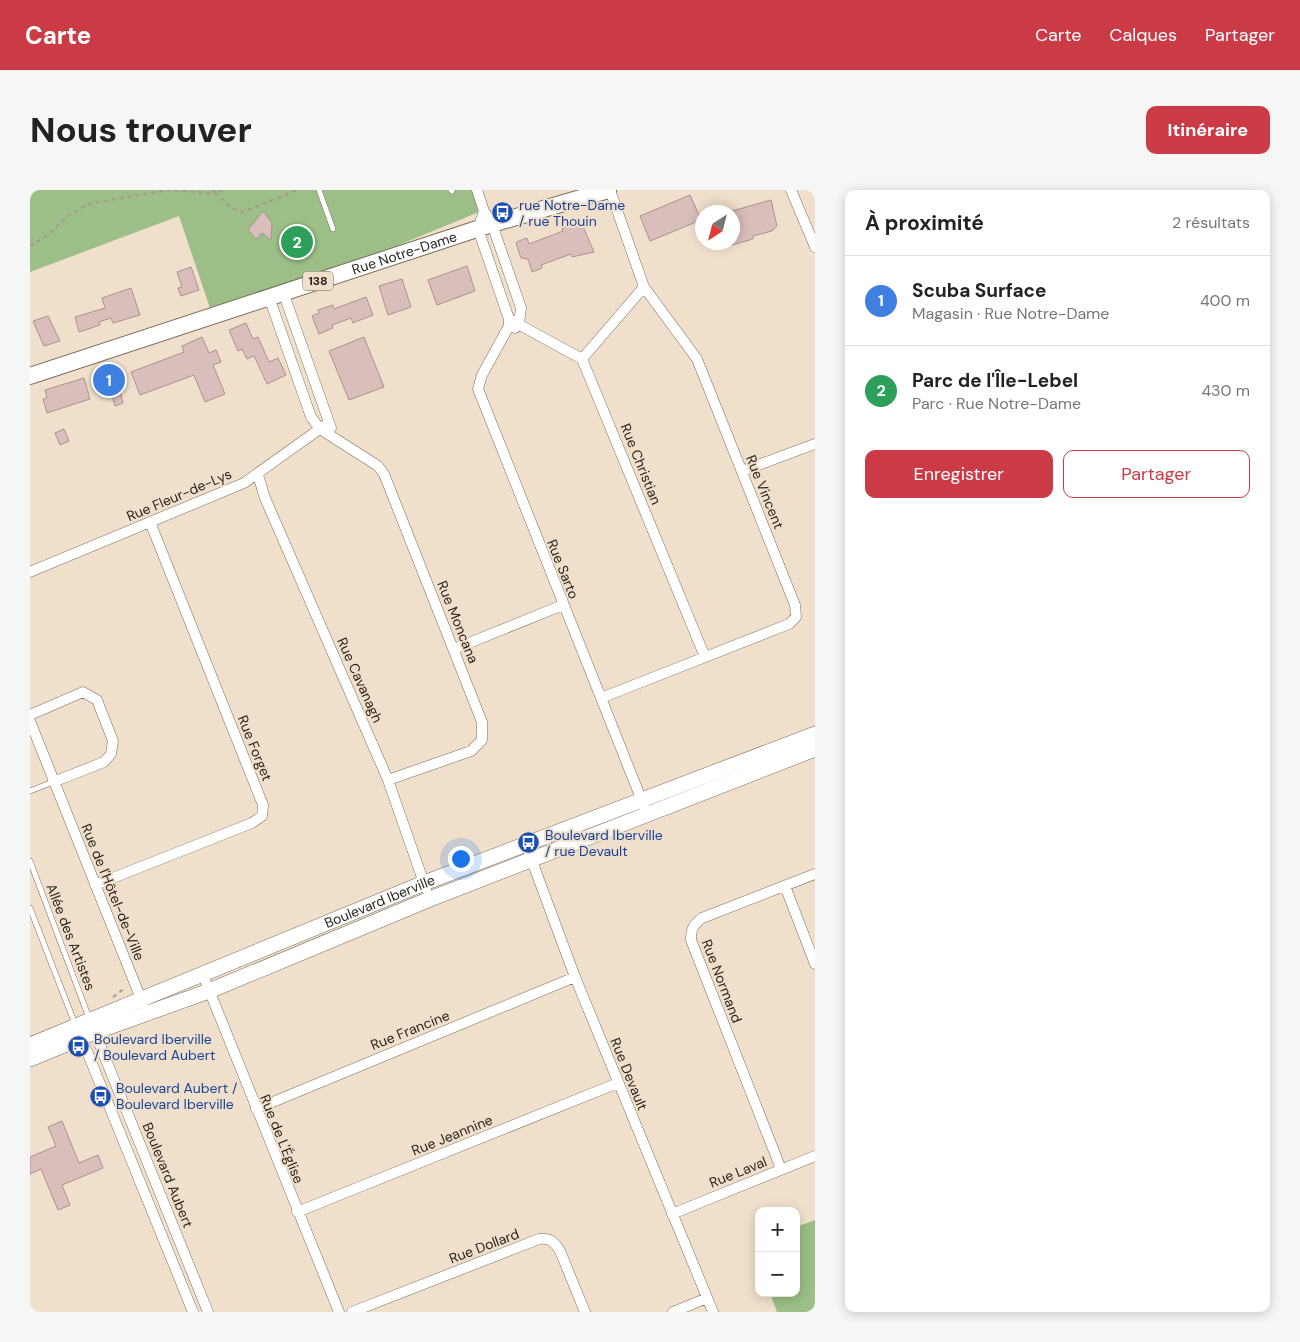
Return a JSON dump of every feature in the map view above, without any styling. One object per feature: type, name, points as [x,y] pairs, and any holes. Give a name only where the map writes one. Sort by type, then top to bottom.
[{"type":"main road","name":"Rue Notre-Dame","points":[[30,376],[276,295],[485,222],[605,190]]},
{"type":"street","points":[[476,190],[513,322],[582,359],[644,287]]},
{"type":"street","name":"Rue Vincent","points":[[600,698],[789,624],[796,617],[795,605],[696,359],[644,287],[605,190]]},
{"type":"street","points":[[792,190],[815,247]]},
{"type":"street","points":[[485,222],[521,308],[513,322]]},
{"type":"street","points":[[276,295],[324,426]]},
{"type":"street","name":"Rue Moncana","points":[[276,295],[311,417],[324,426],[338,440],[378,466],[384,474],[482,722],[482,740],[471,751],[388,780]]},
{"type":"street","name":"Rue Sarto","points":[[513,322],[482,375],[478,389],[647,814]]},
{"type":"street","name":"Rue Christian","points":[[582,359],[705,657]]},
{"type":"street","name":"Rue Fleur-de-Lys","points":[[30,572],[258,475],[324,426]]},
{"type":"street","points":[[742,471],[815,444]]},
{"type":"street","name":"Rue Cavanagh","points":[[258,475],[265,498],[388,780],[430,899]]},
{"type":"street","name":"Rue Forget","points":[[95,885],[243,826],[262,816],[263,805],[150,522]]},
{"type":"street","points":[[454,649],[563,605]]},
{"type":"street","points":[[30,715],[83,692],[97,700],[113,741],[111,754],[104,762],[53,782]]},
{"type":"street","name":"Rue de l'Hôtel-de-Ville","points":[[30,721],[144,1006]]},
{"type":"street","name":"Boulevard Iberville","points":[[30,1045],[86,1029],[144,1006],[204,975],[424,883],[815,734]]},
{"type":"street","name":"Boulevard Iberville","points":[[144,1006],[209,991],[430,899],[815,749]]},
{"type":"street","name":"Rue Devault","points":[[526,845],[575,977],[713,1312]]},
{"type":"street","name":"Rue Normand","points":[[780,1170],[691,940],[691,931],[694,924],[702,918],[815,874]]},
{"type":"street","points":[[785,886],[815,964]]},
{"type":"street","name":"Rue de L'Église","points":[[204,975],[296,1212],[338,1312]]},
{"type":"street","name":"Rue Francine","points":[[256,1109],[575,977]]},
{"type":"street","name":"Boulevard Iberville","points":[[30,1059],[86,1029]]},
{"type":"street","name":"Boulevard Aubert","points":[[86,1029],[193,1312]]},
{"type":"street","name":"Boulevard Aubert","points":[[86,1029],[208,1312]]},
{"type":"street","name":"Rue Jeannine","points":[[296,1212],[618,1083]]},
{"type":"street","name":"Rue Laval","points":[[672,1214],[815,1156]]},
{"type":"street","name":"Rue Dollard","points":[[352,1312],[538,1239],[548,1238],[555,1242],[560,1251],[585,1312]]},
{"type":"street","points":[[673,1312],[707,1298]]},
{"type":"lane","points":[[319,190],[333,229]]},
{"type":"lane","points":[[30,791],[53,782]]},
{"type":"lane","name":"Allée des Artistes","points":[[30,861],[86,1029]]},
{"type":"lane","points":[[30,908],[86,1029]]},
{"type":"path","points":[[30,246],[48,235],[68,216],[88,204],[170,190],[217,194],[222,190]]},
{"type":"path","points":[[213,190],[231,208],[243,212],[297,190]]},
{"type":"path","points":[[107,1002],[130,986]]},
{"type":"green space","points":[[30,190],[479,190],[486,209],[341,269],[212,314],[179,216],[30,272]]},
{"type":"green space","points":[[815,1220],[815,1312],[777,1312],[771,1297],[800,1297],[800,1226]]},
{"type":"building","points":[[690,195],[695,206],[695,222],[650,241],[640,216]]},
{"type":"building","points":[[771,200],[777,226],[772,231],[753,236],[753,239],[740,243],[740,209]]},
{"type":"building","points":[[263,211],[272,223],[271,240],[262,233],[256,239],[248,230]]},
{"type":"building","points":[[582,224],[594,252],[572,257],[571,254],[541,265],[542,268],[532,272],[528,259],[521,258],[516,243],[519,241],[527,238],[529,244],[563,231],[562,228]]},
{"type":"building","points":[[467,266],[475,291],[437,305],[428,280]]},
{"type":"building","points":[[191,267],[199,290],[181,296],[178,288],[182,287],[177,272]]},
{"type":"building","points":[[402,279],[411,307],[388,315],[379,286]]},
{"type":"building","points":[[131,288],[140,315],[113,323],[111,318],[99,322],[100,325],[79,332],[75,317],[105,308],[102,298]]},
{"type":"building","points":[[366,297],[373,315],[353,323],[351,318],[332,325],[333,328],[319,334],[312,316],[319,313],[318,310],[333,305],[334,309]]},
{"type":"building","points":[[48,316],[60,341],[44,346],[33,321]]},
{"type":"building","points":[[246,323],[253,339],[258,337],[269,362],[278,358],[286,375],[267,384],[254,356],[247,359],[242,349],[238,351],[229,330]]},
{"type":"building","points":[[202,337],[209,353],[216,350],[221,362],[213,365],[225,394],[205,402],[194,375],[140,395],[131,372],[184,352],[182,346]]},
{"type":"building","points":[[364,337],[384,387],[349,400],[329,351]]},
{"type":"building","points":[[115,371],[123,403],[115,406],[110,389],[104,391],[99,376]]},
{"type":"building","points":[[84,378],[90,399],[47,413],[43,399],[47,398],[45,390]]},
{"type":"building","points":[[64,429],[69,441],[60,445],[55,433]]},
{"type":"building","points":[[62,1121],[79,1163],[98,1155],[103,1168],[62,1185],[70,1205],[58,1210],[41,1169],[30,1174],[30,1157],[56,1146],[48,1127]]},
{"type":"place","name":"rue Notre-Dame / rue Thouin","points":[[503,213]]},
{"type":"place","name":"Parc de l'Île-Lebel","points":[[297,242]]},
{"type":"place","name":"Scuba Surface","points":[[109,380]]},
{"type":"place","name":"Boulevard Iberville / rue Devault","points":[[529,843]]},
{"type":"place","name":"Boulevard Iberville / Boulevard Aubert","points":[[78,1047]]},
{"type":"place","name":"Boulevard Aubert / Boulevard Iberville","points":[[100,1096]]}]
